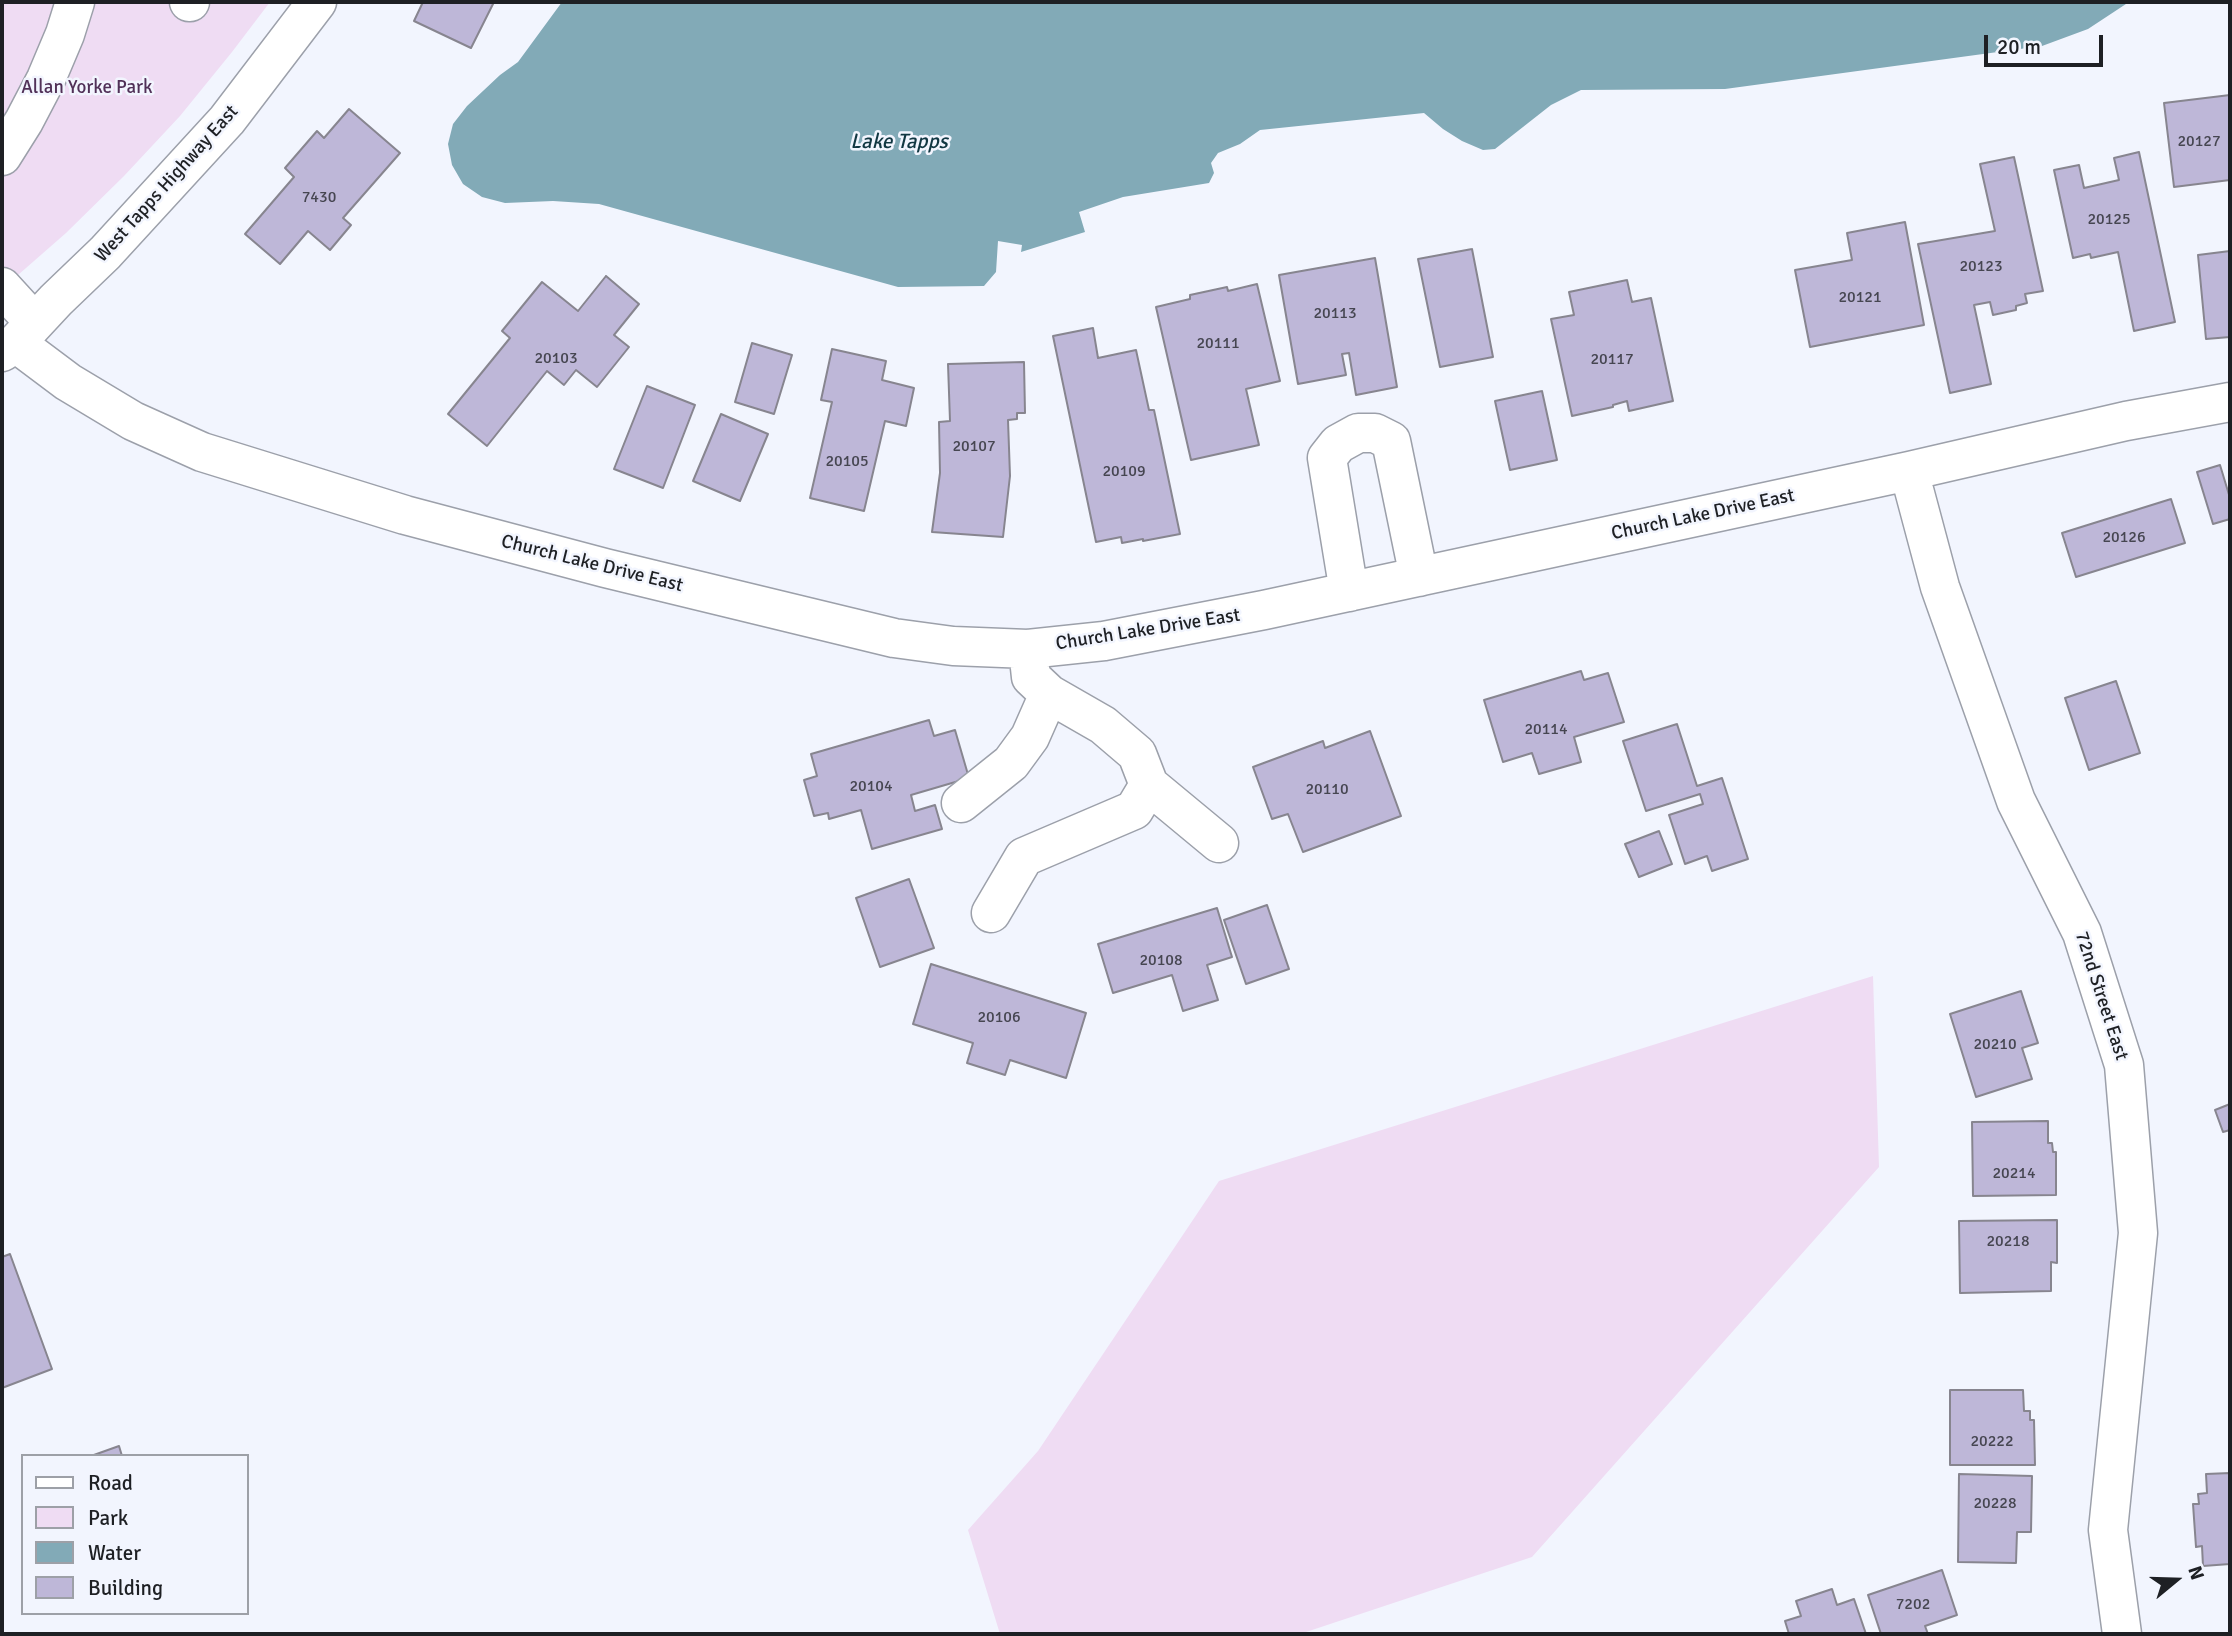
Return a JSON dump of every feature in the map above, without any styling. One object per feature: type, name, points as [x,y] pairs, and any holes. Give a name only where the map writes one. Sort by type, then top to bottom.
[{"type":"street","points":[[2,156],[46,79],[75,2]]},
{"type":"street","name":"West Tapps Highway East","points":[[17,339],[105,253],[228,120],[317,2]]},
{"type":"street","name":"Church Lake Drive East","points":[[2,286],[17,339],[68,382],[133,421],[202,452],[393,511],[605,568],[894,638],[953,646],[1028,649],[1104,641],[1419,577],[2126,421],[2230,402]]},
{"type":"street","points":[[1349,592],[1327,458],[1338,444],[1358,433],[1375,433],[1391,441],[1419,577]]},
{"type":"street","name":"72nd Street East","points":[[1909,471],[1940,587],[2016,801],[2082,933],[2124,1065],[2138,1233],[2108,1530],[2122,1634]]},
{"type":"street","points":[[1028,649],[1031,677],[1049,694],[1103,724],[1137,754],[1149,785],[1219,843]]},
{"type":"street","points":[[961,803],[1011,763],[1030,737],[1049,694]]},
{"type":"street","points":[[992,913],[1024,857],[1134,810],[1149,785]]},
{"type":"green space","name":"Allan Yorke Park","points":[[2,2],[270,2],[180,116],[124,176],[66,233],[2,289]]},
{"type":"green space","points":[[1873,976],[1879,1167],[1532,1557],[1300,1634],[1000,1634],[968,1530],[1038,1451],[1219,1181]]},
{"type":"water","name":"Lake Tapps","points":[[562,2],[2129,2],[2088,29],[2042,46],[1725,89],[1581,90],[1551,105],[1495,149],[1483,150],[1462,141],[1424,113],[1260,130],[1240,144],[1218,153],[1211,163],[1214,173],[1209,183],[1123,197],[1079,212],[1085,232],[1021,252],[1022,245],[998,241],[996,272],[984,286],[898,287],[599,204],[553,201],[505,203],[482,197],[463,184],[452,165],[448,144],[453,124],[467,106],[518,62]]},
{"type":"building","points":[[423,2],[494,2],[471,48],[414,21]]},
{"type":"building","points":[[2230,95],[2230,180],[2174,187],[2164,103]]},
{"type":"building","points":[[349,109],[400,153],[343,218],[351,225],[330,250],[308,231],[280,264],[245,234],[294,177],[285,168],[317,131],[324,138]]},
{"type":"building","points":[[2139,152],[2175,322],[2134,331],[2118,252],[2091,258],[2090,254],[2073,258],[2054,170],[2079,165],[2084,188],[2119,180],[2114,158]]},
{"type":"building","points":[[2014,157],[2043,291],[2025,294],[2027,303],[2016,306],[2016,310],[1993,315],[1990,302],[1974,305],[1991,384],[1950,393],[1918,244],[1995,231],[1980,164]]},
{"type":"building","points":[[1905,222],[1924,325],[1810,347],[1795,270],[1852,260],[1847,233]]},
{"type":"building","points":[[1472,249],[1493,357],[1440,367],[1418,259]]},
{"type":"building","points":[[2230,251],[2230,337],[2206,339],[2198,255]]},
{"type":"building","points":[[1375,258],[1397,387],[1356,395],[1349,353],[1342,354],[1346,375],[1298,384],[1279,275]]},
{"type":"building","points":[[606,276],[639,304],[614,335],[629,347],[597,387],[576,370],[564,385],[547,371],[487,446],[448,414],[510,338],[502,331],[542,282],[578,311]]},
{"type":"building","points":[[1627,280],[1632,302],[1651,298],[1673,401],[1629,411],[1627,401],[1613,407],[1572,416],[1551,319],[1574,315],[1569,292]]},
{"type":"building","points":[[1257,284],[1280,381],[1246,389],[1259,445],[1191,460],[1156,307],[1190,299],[1190,295],[1227,287],[1228,291]]},
{"type":"building","points":[[1093,328],[1098,358],[1136,350],[1149,410],[1154,410],[1180,534],[1122,543],[1121,537],[1096,542],[1053,336]]},
{"type":"building","points":[[752,343],[792,355],[774,414],[735,402]]},
{"type":"building","points":[[832,349],[886,361],[882,380],[914,388],[906,426],[885,421],[864,511],[810,498],[832,402],[821,400]]},
{"type":"building","points":[[1024,362],[1025,413],[1017,413],[1017,419],[1008,420],[1010,476],[1003,537],[932,532],[940,473],[939,422],[950,421],[948,364]]},
{"type":"building","points":[[647,386],[695,405],[663,488],[614,469]]},
{"type":"building","points":[[1542,391],[1557,460],[1510,470],[1495,401]]},
{"type":"building","points":[[721,414],[768,434],[740,501],[693,481]]},
{"type":"building","points":[[2220,465],[2230,498],[2230,519],[2213,524],[2197,472]]},
{"type":"building","points":[[2171,499],[2185,543],[2076,577],[2062,533]]},
{"type":"building","points":[[1581,671],[1584,680],[1608,673],[1624,722],[1574,737],[1581,762],[1539,774],[1532,753],[1503,762],[1484,700]]},
{"type":"building","points":[[2116,681],[2140,753],[2089,770],[2065,698]]},
{"type":"building","points":[[929,720],[934,736],[955,730],[969,778],[911,795],[915,811],[935,805],[942,829],[872,849],[861,810],[829,819],[828,813],[814,816],[804,780],[817,776],[811,754]]},
{"type":"building","points":[[1677,724],[1697,786],[1722,778],[1748,859],[1712,871],[1707,856],[1685,864],[1669,815],[1703,804],[1700,794],[1646,811],[1623,741]]},
{"type":"building","points":[[1370,731],[1401,816],[1303,852],[1288,814],[1272,819],[1253,767],[1323,741],[1325,748]]},
{"type":"building","points":[[1659,831],[1672,864],[1639,877],[1625,844]]},
{"type":"building","points":[[909,879],[934,948],[880,967],[856,898]]},
{"type":"building","points":[[1267,905],[1289,969],[1246,984],[1224,920]]},
{"type":"building","points":[[1217,908],[1232,957],[1207,965],[1218,1000],[1183,1011],[1172,975],[1113,993],[1098,944]]},
{"type":"building","points":[[931,964],[1086,1013],[1066,1078],[1010,1060],[1005,1075],[967,1063],[973,1043],[913,1024]]},
{"type":"building","points":[[2021,991],[2038,1043],[2022,1048],[2032,1079],[1976,1097],[1950,1014]]},
{"type":"building","points":[[2230,1104],[2230,1130],[2223,1132],[2215,1110]]},
{"type":"building","points":[[2048,1121],[2048,1143],[2052,1143],[2053,1152],[2056,1152],[2056,1195],[1973,1196],[1972,1122]]},
{"type":"building","points":[[2057,1220],[2057,1263],[2051,1262],[2051,1291],[1960,1293],[1959,1221]]},
{"type":"building","points":[[10,1254],[52,1369],[2,1388],[2,1257]]},
{"type":"building","points":[[1950,1390],[2023,1390],[2024,1411],[2030,1411],[2030,1420],[2034,1420],[2035,1465],[1950,1465]]},
{"type":"building","points":[[119,1446],[121,1454],[97,1454]]},
{"type":"building","points":[[2230,1473],[2230,1564],[2203,1566],[2202,1546],[2196,1547],[2193,1504],[2199,1504],[2198,1494],[2207,1493],[2206,1474]]},
{"type":"building","points":[[1959,1474],[2032,1476],[2031,1532],[2017,1532],[2016,1563],[1958,1562]]},
{"type":"building","points":[[1942,1570],[1957,1615],[1925,1626],[1928,1634],[1881,1634],[1868,1595]]},
{"type":"building","points":[[1832,1589],[1837,1605],[1854,1599],[1866,1634],[1789,1634],[1785,1621],[1801,1616],[1796,1601]]}]
